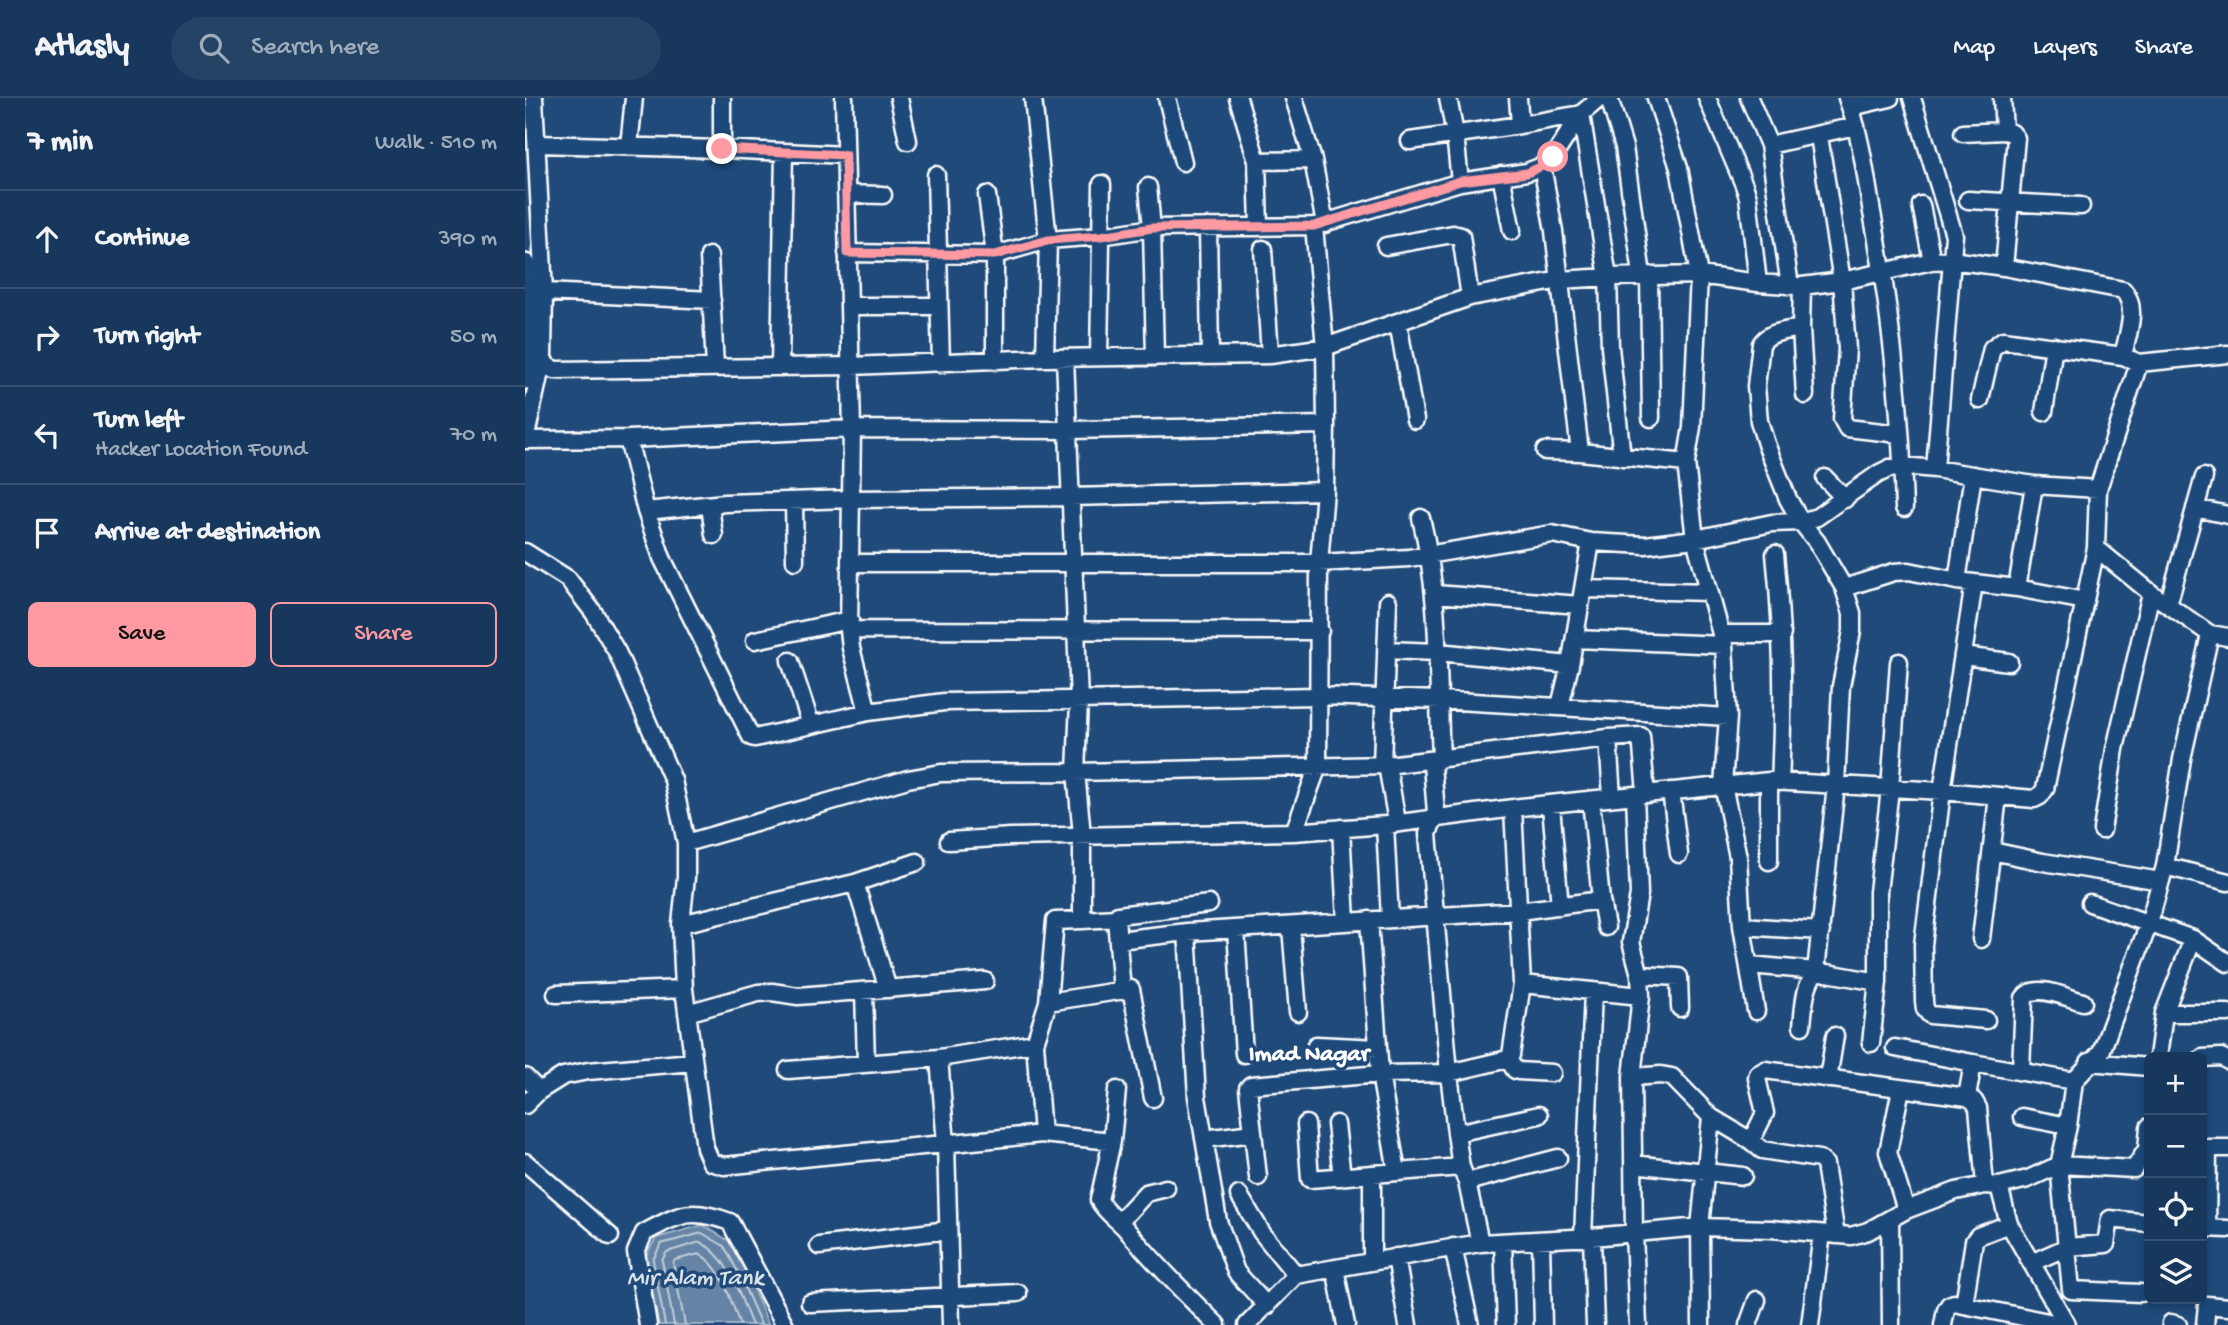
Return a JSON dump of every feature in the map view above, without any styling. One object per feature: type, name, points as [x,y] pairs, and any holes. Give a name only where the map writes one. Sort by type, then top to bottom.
[{"type":"main road","points":[[525,265],[528,359],[525,378]]},
{"type":"street","points":[[534,98],[544,292],[544,358],[525,440],[628,439],[852,429],[1068,430],[1326,425]]},
{"type":"street","points":[[629,146],[634,98]]},
{"type":"street","points":[[722,98],[722,149]]},
{"type":"street","points":[[844,98],[852,429],[849,625],[851,648],[868,712]]},
{"type":"street","points":[[899,98],[908,141]]},
{"type":"street","points":[[1033,98],[1048,240],[1045,358]]},
{"type":"street","points":[[1167,98],[1183,162]]},
{"type":"street","points":[[1238,98],[1257,161],[1259,227]]},
{"type":"street","points":[[1294,98],[1313,160],[1325,347],[1326,425],[1325,491],[1319,563],[1318,766],[1294,832]]},
{"type":"street","points":[[1448,98],[1460,181]]},
{"type":"street","points":[[1518,98],[1520,125]]},
{"type":"street","points":[[847,253],[995,255],[1048,240],[1101,236],[1152,228],[1319,225],[1460,181],[1527,173],[1553,157],[1581,114],[1600,98]]},
{"type":"street","points":[[1609,98],[1624,146],[1646,275],[1651,418]]},
{"type":"street","points":[[1655,98],[1679,169],[1699,275],[1692,427],[1685,463],[1695,539],[1723,640],[1728,717],[1723,785],[1738,857],[1742,926],[1756,1011]]},
{"type":"street","points":[[1707,98],[1748,197],[1758,284]]},
{"type":"street","points":[[1749,98],[1769,145],[1796,286],[1805,395]]},
{"type":"street","points":[[1890,98],[1849,103],[1856,126],[1883,271],[1905,508]]},
{"type":"street","points":[[1912,98],[1954,235],[1935,468]]},
{"type":"street","points":[[2001,98],[2004,131]]},
{"type":"street","points":[[1410,141],[1581,114]]},
{"type":"street","points":[[1581,114],[1608,277],[1609,347],[1622,457]]},
{"type":"street","points":[[1769,145],[1856,126]]},
{"type":"street","points":[[1963,133],[2004,131],[2012,132],[2017,138],[2004,267]]},
{"type":"street","points":[[1819,136],[1842,281],[1847,349],[1842,419],[1844,425],[1851,430],[1900,435]]},
{"type":"street","points":[[537,144],[845,155]]},
{"type":"street","points":[[780,366],[784,152]]},
{"type":"street","points":[[1257,161],[1313,160]]},
{"type":"street","points":[[1542,166],[1554,232],[1580,452]]},
{"type":"street","points":[[936,175],[941,364]]},
{"type":"street","points":[[1501,175],[1511,231]]},
{"type":"street","points":[[1099,357],[1102,184]]},
{"type":"street","points":[[1148,187],[1152,228],[1155,357]]},
{"type":"street","points":[[846,194],[883,195]]},
{"type":"street","points":[[987,195],[995,255],[995,361]]},
{"type":"street","points":[[1968,200],[2081,206]]},
{"type":"street","points":[[1921,205],[1932,261]]},
{"type":"street","points":[[1208,227],[1210,356]]},
{"type":"street","points":[[1386,246],[1453,234],[1461,236],[1470,297]]},
{"type":"street","points":[[1263,249],[1270,355]]},
{"type":"street","points":[[709,256],[715,367]]},
{"type":"street","points":[[544,358],[548,366],[555,370],[851,366],[1045,358],[1270,355],[1325,347],[1470,297],[1560,280],[1699,275],[1758,284],[1796,286],[1842,281],[1932,261],[1951,260],[2004,267],[2123,290],[2130,297],[2132,306],[2123,356]]},
{"type":"street","points":[[544,292],[712,300]]},
{"type":"street","points":[[849,306],[939,306]]},
{"type":"street","points":[[1398,322],[1415,420]]},
{"type":"street","points":[[1801,328],[1772,334],[1761,344],[1756,386],[1759,421],[1788,499],[1844,588],[1852,614],[1852,631],[1841,686],[1836,785],[1821,931],[1816,971],[1807,990],[1802,1026]]},
{"type":"street","points":[[1980,400],[1992,348],[2003,340],[2123,356],[2139,363],[2228,354]]},
{"type":"street","points":[[2044,412],[2054,346]]},
{"type":"street","points":[[1065,358],[1079,701],[1076,772],[1082,835],[1082,920]]},
{"type":"street","points":[[949,841],[1082,835],[1294,832],[1551,806],[1723,785],[1775,782],[2034,799],[2041,796],[2045,789],[2096,548],[2098,489],[2139,363]]},
{"type":"street","points":[[628,439],[646,511],[662,558],[748,734],[755,738],[868,712],[944,702],[1319,696],[1439,699],[1728,717]]},
{"type":"street","points":[[1545,451],[1685,463]]},
{"type":"street","points":[[850,563],[1319,563],[1409,558],[1552,534],[1591,542],[1645,545],[1695,539],[1772,523],[1801,522],[1817,517],[1878,474],[1903,466],[1935,468],[2034,485],[2098,489]]},
{"type":"street","points":[[1957,581],[1973,475]]},
{"type":"street","points":[[2168,605],[2204,477]]},
{"type":"street","points":[[1825,478],[1845,499]]},
{"type":"street","points":[[2017,588],[2034,485]]},
{"type":"street","points":[[646,511],[851,499],[1325,491]]},
{"type":"street","points":[[794,502],[795,561]]},
{"type":"street","points":[[710,506],[714,535]]},
{"type":"street","points":[[2195,508],[2228,515]]},
{"type":"street","points":[[1421,518],[1430,554],[1435,594],[1441,758]]},
{"type":"street","points":[[1560,706],[1570,665],[1591,542]]},
{"type":"street","points":[[2096,548],[2151,593],[2210,634],[2228,637]]},
{"type":"street","points":[[525,552],[568,579],[594,613],[617,652],[673,780],[686,843],[681,924],[684,989],[705,1148],[711,1162],[724,1166],[1042,1135],[1112,1141]]},
{"type":"street","points":[[1769,861],[1775,782],[1784,716],[1782,634],[1775,554]]},
{"type":"street","points":[[1844,588],[1894,572],[1920,573],[2085,601]]},
{"type":"street","points":[[1974,583],[1942,791],[1923,946],[1924,1001],[1925,1009],[1930,1015],[1986,1020]]},
{"type":"street","points":[[1435,594],[1582,597],[1709,593]]},
{"type":"street","points":[[2102,830],[2115,749],[2151,593]]},
{"type":"street","points":[[1388,602],[1384,698],[1385,765],[1391,823],[1390,919]]},
{"type":"street","points":[[755,640],[849,625],[1076,631],[1320,631]]},
{"type":"street","points":[[1574,639],[1723,640],[1782,634]]},
{"type":"street","points":[[2141,1293],[2071,1290],[2059,1165],[2074,1081],[2101,1052],[2150,923],[2163,874],[2182,759],[2210,634]]},
{"type":"street","points":[[1386,649],[1570,665]]},
{"type":"street","points":[[1963,656],[2009,662]]},
{"type":"street","points":[[790,661],[811,725]]},
{"type":"street","points":[[1871,1043],[1878,982],[1878,892],[1890,789],[1899,662]]},
{"type":"street","points":[[686,843],[924,775],[941,773],[1385,765],[1641,736],[1639,894],[1631,942],[1640,975],[1641,996],[1632,1077],[1638,1325]]},
{"type":"street","points":[[1608,738],[1612,797]]},
{"type":"street","points":[[1441,758],[1432,765],[1436,813],[1428,834],[1456,1133],[1480,1243]]},
{"type":"street","points":[[1671,791],[1679,854]]},
{"type":"street","points":[[1981,939],[1998,796]]},
{"type":"street","points":[[1591,800],[1606,927]]},
{"type":"street","points":[[1551,806],[1560,906]]},
{"type":"street","points":[[1258,1177],[1248,1088],[1251,1085],[1380,1074],[1449,1073],[1508,1059],[1511,1055],[1523,984],[1513,808]]},
{"type":"street","points":[[1341,828],[1346,921]]},
{"type":"street","points":[[1992,851],[2043,862],[2228,882]]},
{"type":"street","points":[[681,924],[855,883],[916,862]]},
{"type":"street","points":[[855,883],[888,989]]},
{"type":"street","points":[[1118,940],[1187,932],[1519,911],[1601,900]]},
{"type":"street","points":[[2090,903],[2193,939],[2228,963]]},
{"type":"street","points":[[1042,1135],[1035,1043],[1048,1002],[1055,921],[1116,918],[1118,915],[1209,904]]},
{"type":"street","points":[[1116,918],[1122,991]]},
{"type":"street","points":[[1369,920],[1380,1074],[1397,1172]]},
{"type":"street","points":[[1742,926],[1821,931]]},
{"type":"street","points":[[1291,927],[1298,1012]]},
{"type":"street","points":[[1236,930],[1244,1054]]},
{"type":"street","points":[[1187,932],[1197,1097],[1218,1221],[1236,1272],[1267,1306]]},
{"type":"street","points":[[2159,1052],[2164,1013],[2193,939]]},
{"type":"street","points":[[1749,965],[1816,971],[1878,982]]},
{"type":"street","points":[[1640,975],[1679,977],[1680,1008]]},
{"type":"street","points":[[687,1013],[758,993],[798,996],[985,981]]},
{"type":"street","points":[[1523,984],[1641,996]]},
{"type":"street","points":[[556,994],[684,989]]},
{"type":"street","points":[[1048,1002],[1131,989],[1153,1098]]},
{"type":"street","points":[[2021,1070],[2022,1021],[2027,993],[2037,990],[2083,1002]]},
{"type":"street","points":[[864,991],[866,1063]]},
{"type":"street","points":[[1594,991],[1587,1237],[1595,1325]]},
{"type":"street","points":[[2164,1013],[2228,1013]]},
{"type":"street","points":[[1828,1079],[1835,1036]]},
{"type":"street","points":[[788,1070],[939,1058],[1035,1043]]},
{"type":"street","points":[[1316,1045],[1378,1048]]},
{"type":"street","points":[[1895,1048],[2074,1081]]},
{"type":"street","points":[[2207,1058],[2221,1057],[2228,1061]]},
{"type":"street","points":[[939,1058],[946,1144],[951,1325]]},
{"type":"street","points":[[1508,1059],[1518,1072],[1552,1073]]},
{"type":"street","points":[[525,1105],[539,1091],[563,1076],[587,1071],[693,1062]]},
{"type":"street","points":[[2089,1062],[2144,1068]]},
{"type":"street","points":[[1967,1097],[1973,1063]]},
{"type":"street","points":[[1751,1141],[1765,1113],[1756,1078],[1765,1070],[1967,1097],[1974,1101],[1978,1108],[1992,1186],[2009,1224],[2065,1325]]},
{"type":"street","points":[[525,1077],[539,1091]]},
{"type":"street","points":[[1632,1077],[1672,1077],[1711,1117],[1767,1152],[1819,1159],[1825,1164],[1829,1235],[1810,1325]]},
{"type":"street","points":[[1901,1088],[1888,1152],[1906,1210]]},
{"type":"street","points":[[1117,1090],[1112,1141],[1099,1200],[1105,1212],[1119,1222],[1164,1273],[1217,1325]]},
{"type":"street","points":[[1456,1133],[1539,1115]]},
{"type":"street","points":[[1701,1325],[1700,1227],[1711,1117]]},
{"type":"street","points":[[2022,1117],[2068,1126]]},
{"type":"street","points":[[1306,1124],[1310,1179],[1397,1172],[1464,1174],[1558,1158]]},
{"type":"street","points":[[1336,1124],[1342,1177]]},
{"type":"street","points":[[1204,1139],[1253,1133]]},
{"type":"street","points":[[2207,1148],[2228,1148]]},
{"type":"street","points":[[1251,1324],[1296,1275],[1480,1243],[1700,1227],[1771,1229],[1851,1236],[1868,1231],[1906,1210],[1956,1191],[2028,1179],[2059,1165],[2134,1169],[2144,1155]]},
{"type":"street","points":[[525,1162],[610,1236]]},
{"type":"street","points":[[1633,1164],[1743,1176]]},
{"type":"street","points":[[1372,1174],[1372,1261]]},
{"type":"street","points":[[1119,1222],[1146,1193],[1166,1188]]},
{"type":"street","points":[[1240,1195],[1262,1233],[1296,1275]]},
{"type":"street","points":[[648,1325],[636,1252],[644,1233],[690,1213],[712,1215],[730,1222],[785,1325]]},
{"type":"street","points":[[1890,1219],[1891,1325]]},
{"type":"street","points":[[2031,1263],[2067,1247],[2106,1244],[2110,1219],[2144,1222]]},
{"type":"street","points":[[1964,1305],[1973,1241],[2009,1224]]},
{"type":"street","points":[[2207,1228],[2228,1229]]},
{"type":"street","points":[[819,1246],[948,1230]]},
{"type":"street","points":[[1541,1240],[1543,1325]]},
{"type":"street","points":[[1503,1242],[1506,1325]]},
{"type":"street","points":[[1453,1247],[1470,1325]]},
{"type":"street","points":[[1397,1257],[1408,1325]]},
{"type":"street","points":[[1335,1268],[1346,1325]]},
{"type":"street","points":[[810,1303],[1018,1293]]},
{"type":"street","points":[[1748,1325],[1757,1300]]},
{"type":"street","points":[[1943,1325],[1945,1310],[1954,1303],[2017,1320],[2065,1325]]},
{"type":"street","points":[[2205,1325],[2207,1305],[2228,1307]]},
{"type":"water","name":"Mir Alam Tank","points":[[703,1225],[729,1241],[769,1325],[659,1325],[645,1257],[656,1238]]},
{"type":"district","name":"Imad Nagar","points":[[1309,1055]]},
{"type":"route","points":[[722,149],[845,155],[847,253],[939,255],[995,255],[1048,240],[1101,236],[1152,228],[1314,226],[1460,181],[1527,173],[1553,157]]}]
